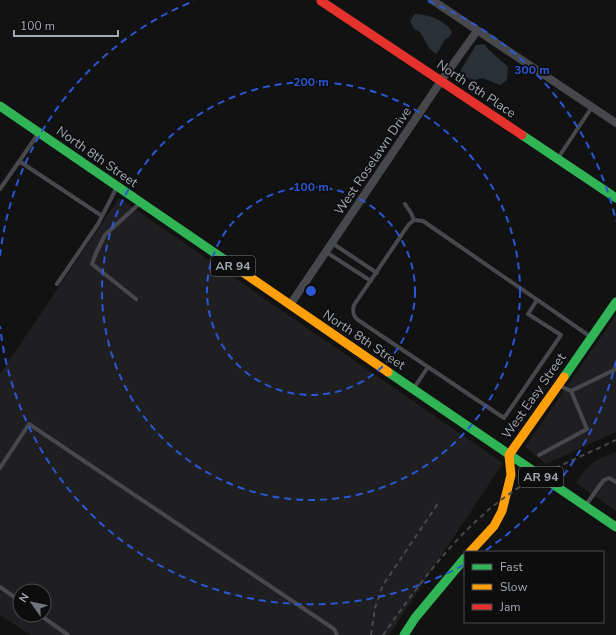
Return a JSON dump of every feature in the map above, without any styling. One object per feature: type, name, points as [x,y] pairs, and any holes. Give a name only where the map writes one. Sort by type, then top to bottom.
[{"type":"street","points":[[432,0],[616,123]]},
{"type":"street","name":"North 6th Place","points":[[321,1],[616,198]]},
{"type":"street","name":"West Roselawn Drive","points":[[290,305],[441,81],[477,31]]},
{"type":"street","name":"North 8th Street","points":[[0,106],[616,527]]},
{"type":"street","name":"West Easy Street","points":[[471,551],[494,526],[502,511],[511,475],[509,455],[615,305]]},
{"type":"street","points":[[404,635],[415,618],[464,559]]},
{"type":"lane","points":[[557,159],[592,107]]},
{"type":"lane","points":[[0,189],[39,132]]},
{"type":"lane","points":[[19,161],[102,216]]},
{"type":"lane","points":[[57,284],[86,243],[118,186]]},
{"type":"lane","points":[[136,299],[92,264],[105,235],[141,203]]},
{"type":"lane","points":[[405,204],[414,220]]},
{"type":"lane","points":[[537,300],[528,314],[561,335],[504,418],[355,318],[353,312],[354,305],[409,224],[414,220],[422,221],[537,300],[591,338]]},
{"type":"lane","points":[[332,243],[377,273]]},
{"type":"lane","points":[[326,252],[371,281]]},
{"type":"lane","points":[[413,389],[428,367]]},
{"type":"lane","points":[[571,391],[616,368]]},
{"type":"lane","points":[[539,455],[586,429],[571,391],[558,385]]},
{"type":"lane","points":[[0,468],[28,424],[334,629],[337,635]]},
{"type":"lane","points":[[585,506],[604,480],[610,478],[616,482]]},
{"type":"lane","points":[[0,587],[12,595]]},
{"type":"lane","points":[[51,623],[68,635]]},
{"type":"shaded area","points":[[415,14],[425,15],[436,19],[450,29],[452,33],[444,41],[436,54],[430,49],[420,32],[414,29],[410,21]]},
{"type":"shaded area","points":[[484,44],[508,67],[507,80],[500,85],[482,78],[475,80],[460,76],[460,71],[476,45]]},
{"type":"shaded area","points":[[119,198],[503,463],[389,635],[31,635],[12,623],[52,623],[52,583],[12,583],[12,623],[0,615],[0,374]]},
{"type":"shaded area","points":[[616,315],[616,432],[546,464],[525,447]]},
{"type":"shaded area","points":[[616,452],[616,511],[576,483],[584,471],[595,461]]},
{"type":"railway","points":[[383,635],[429,573],[463,534],[482,516],[523,485],[557,467],[616,440]]},
{"type":"railway","points":[[371,635],[375,608],[383,585],[439,502]]},
{"type":"traffic: fast","points":[[0,106],[244,273]]},
{"type":"traffic: fast","points":[[522,135],[616,198]]},
{"type":"traffic: fast","points":[[564,377],[616,302]]},
{"type":"traffic: fast","points":[[388,372],[616,527]]},
{"type":"traffic: fast","points":[[404,635],[415,618],[464,559]]},
{"type":"traffic: slow","points":[[244,273],[388,372]]},
{"type":"traffic: slow","points":[[471,551],[494,526],[502,511],[511,475],[509,455],[564,377]]},
{"type":"traffic: jam","points":[[321,1],[522,135]]}]
